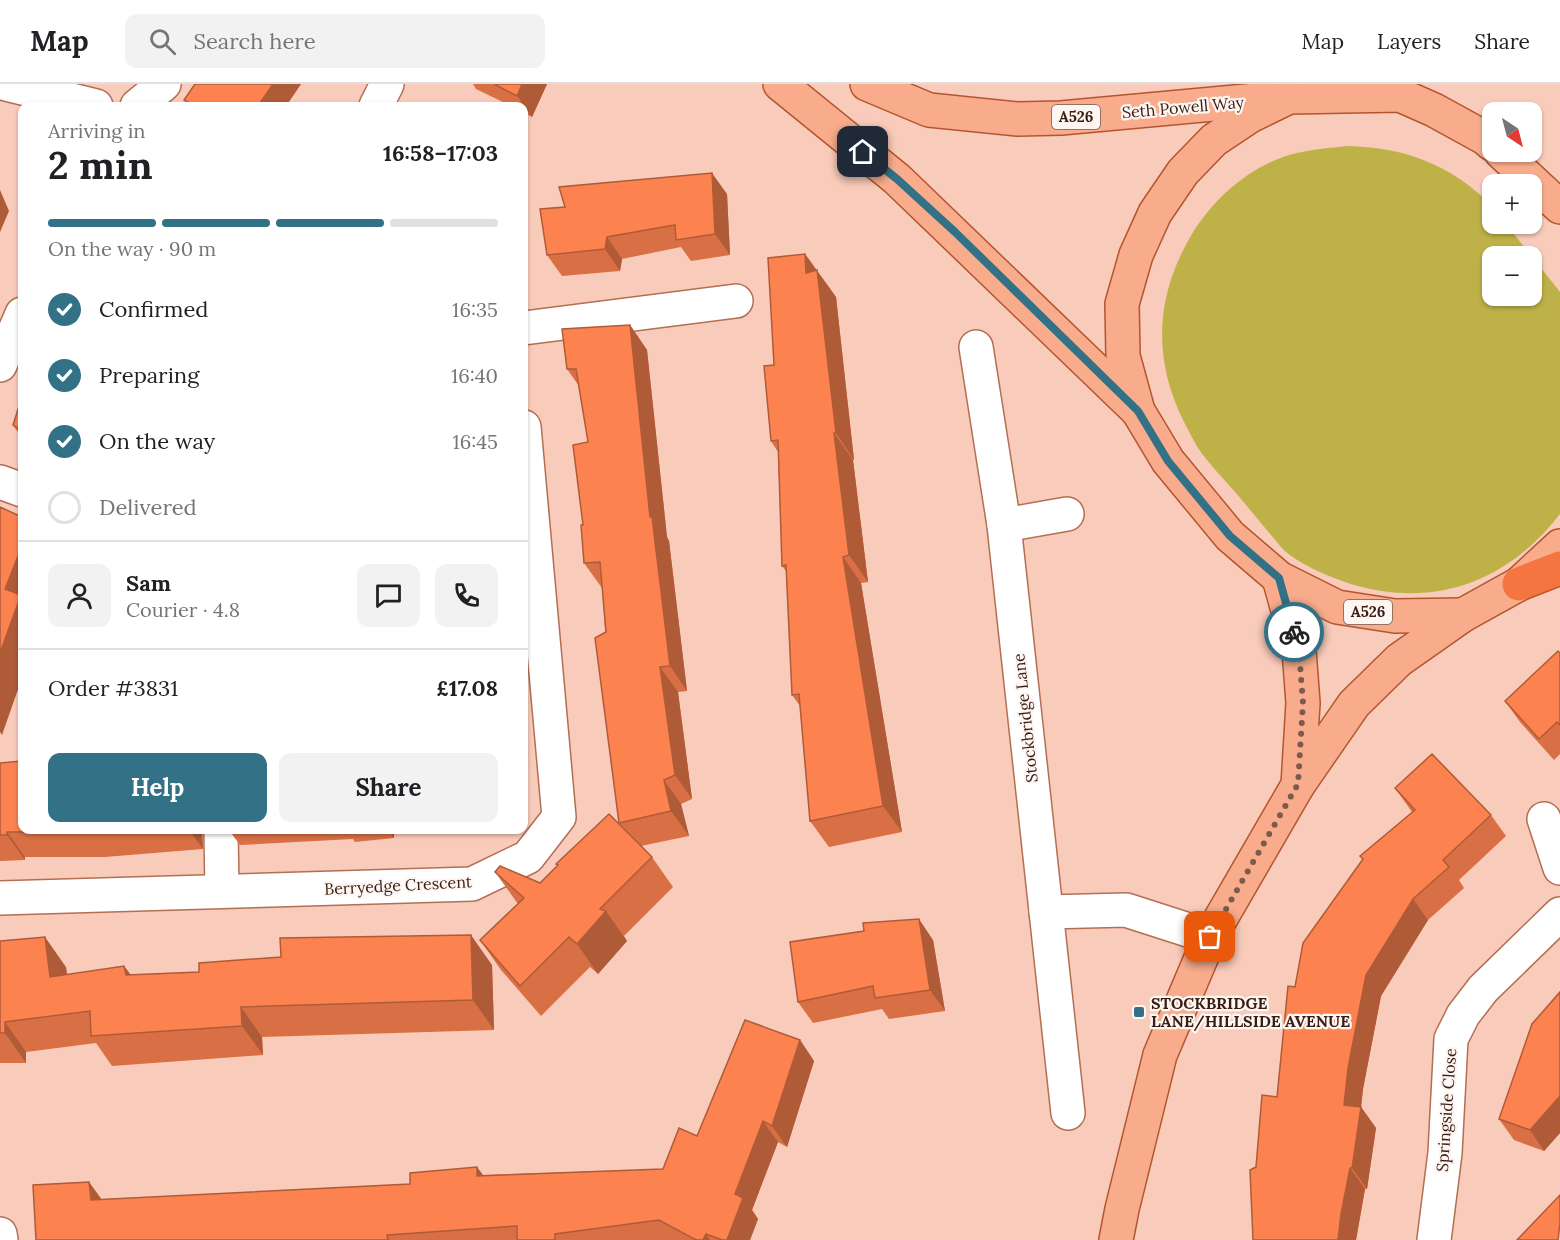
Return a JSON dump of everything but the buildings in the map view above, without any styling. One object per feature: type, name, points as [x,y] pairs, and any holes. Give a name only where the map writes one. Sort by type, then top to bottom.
[{"type":"highway","points":[[1519,584],[1560,568]]},
{"type":"main road","name":"A526","points":[[780,84],[897,179],[1138,411],[1168,461],[1230,536],[1279,578],[1337,607],[1395,616],[1463,615],[1519,584],[1560,546]]},
{"type":"main road","name":"Seth Powell Way","points":[[867,84],[928,110],[1018,119],[1061,118],[1289,97]]},
{"type":"main road","name":"A526","points":[[1138,411],[1123,356],[1122,304],[1136,255],[1155,213],[1183,172],[1214,140],[1250,116],[1289,97],[1414,90],[1434,110],[1482,136]]},
{"type":"main road","points":[[1512,162],[1560,207]]},
{"type":"main road","points":[[1279,578],[1299,650],[1303,703],[1298,784]]},
{"type":"main road","points":[[1116,1240],[1160,1054],[1210,937],[1298,784],[1354,704],[1399,660],[1463,615]]},
{"type":"street","points":[[6,84],[80,102]]},
{"type":"street","points":[[142,102],[164,84]]},
{"type":"street","points":[[378,102],[387,84]]},
{"type":"street","points":[[528,327],[736,301]]},
{"type":"street","points":[[0,364],[18,323]]},
{"type":"street","name":"Stockbridge Lane","points":[[976,347],[1004,525],[1068,1113]]},
{"type":"street","points":[[0,482],[18,489]]},
{"type":"street","name":"Berryedge Crescent","points":[[0,898],[472,884],[528,857],[559,818],[530,554],[528,512]]},
{"type":"street","points":[[1004,525],[1067,514]]},
{"type":"street","points":[[1544,819],[1560,868]]},
{"type":"street","points":[[221,834],[222,891]]},
{"type":"street","points":[[1046,912],[1126,910],[1210,937]]},
{"type":"street","name":"Springside Close","points":[[1434,1240],[1445,1153],[1451,1039],[1464,1015],[1484,988],[1560,914]]},
{"type":"street","points":[[0,1234],[1,1240]]},
{"type":"shaded area","points":[[1347,146],[1368,147],[1407,155],[1444,169],[1482,197],[1482,234],[1514,234],[1523,246],[1482,246],[1482,306],[1542,306],[1542,270],[1560,292],[1560,514],[1515,559],[1490,574],[1463,585],[1434,592],[1405,593],[1374,590],[1327,575],[1292,557],[1198,448],[1174,400],[1163,352],[1162,328],[1171,281],[1192,234],[1224,194],[1251,173],[1281,158]]},
{"type":"way so far","points":[[1210,937],[1298,784],[1303,703],[1299,650],[1294,632]]},
{"type":"place","name":"STOCKBRIDGE LANE/HILLSIDE AVENUE","points":[[1139,1012]]},
{"type":"route","points":[[863,152],[897,179],[955,232],[1138,411],[1168,461],[1230,536],[1279,578],[1294,632]]}]
